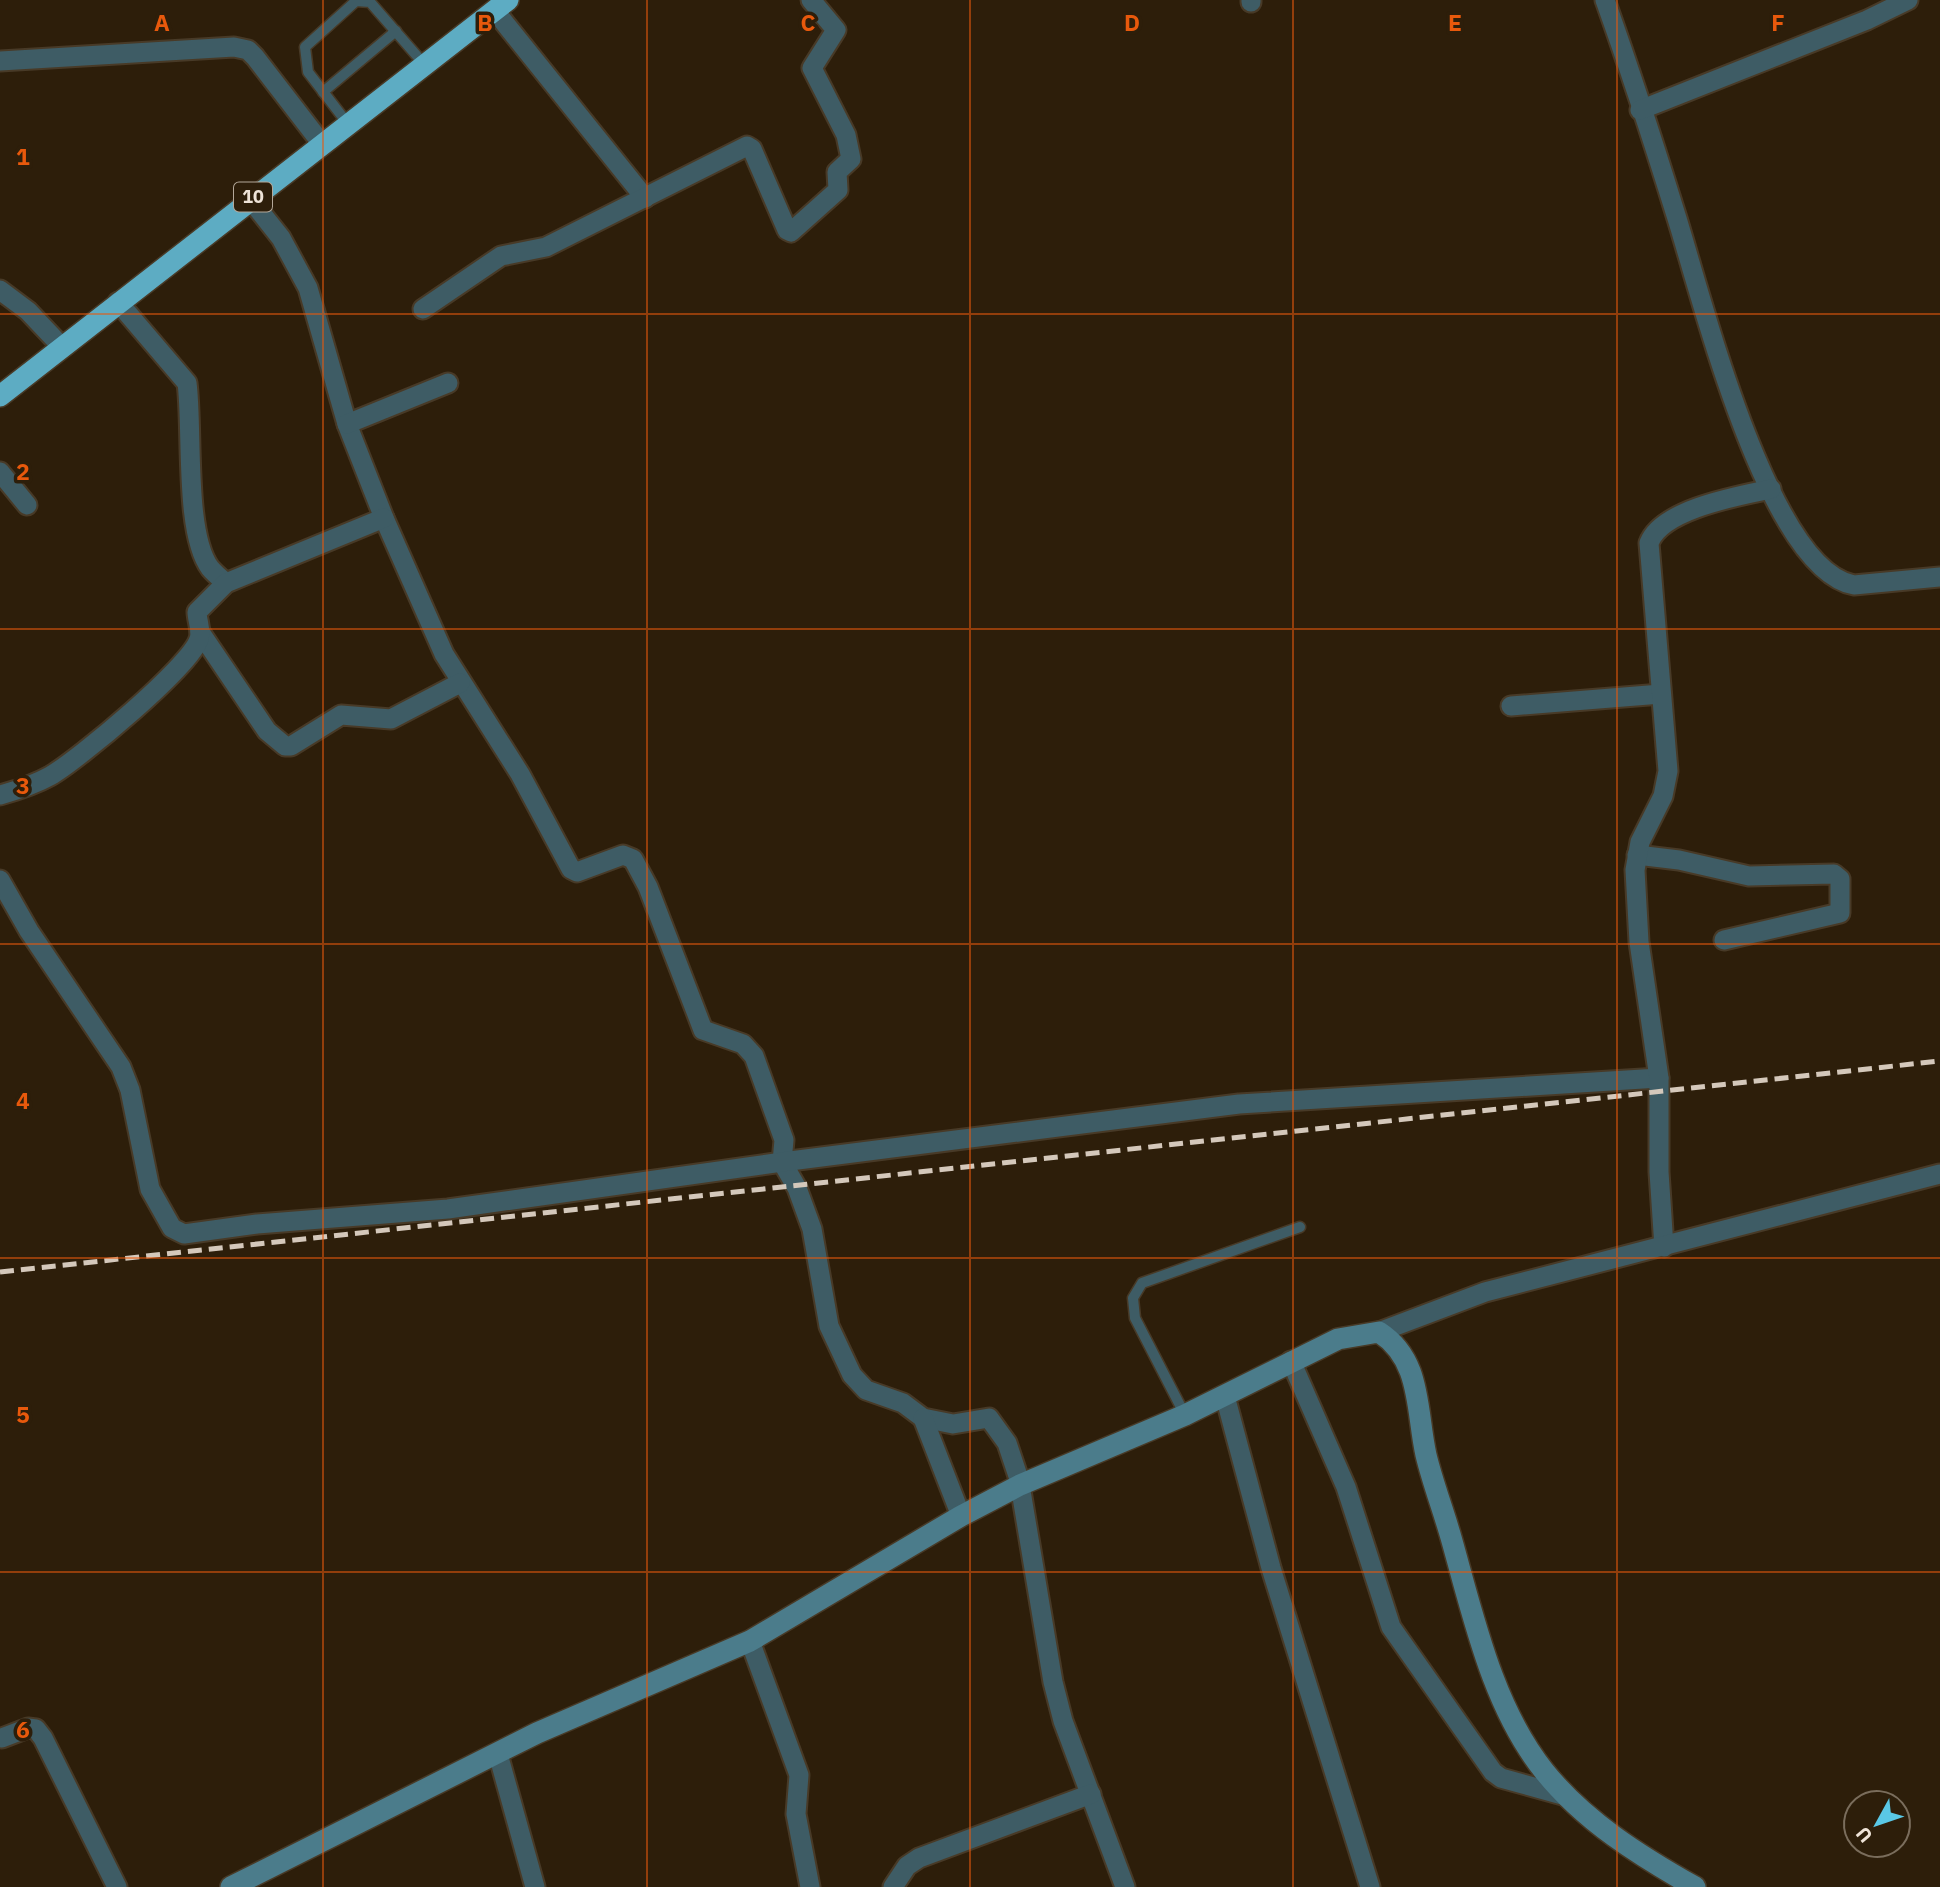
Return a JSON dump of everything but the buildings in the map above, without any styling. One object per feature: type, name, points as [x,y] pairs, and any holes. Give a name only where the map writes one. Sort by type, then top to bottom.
[{"type":"highway","name":"10","points":[[0,396],[502,5]]},
{"type":"street","points":[[423,309],[501,256],[545,247],[749,146],[789,232],[838,190],[837,172],[851,159],[846,135],[812,68],[836,30],[811,0]]},
{"type":"street","points":[[1605,0],[1675,212],[1722,370],[1772,489],[1797,536],[1819,568],[1833,578],[1854,585],[1940,577]]},
{"type":"street","points":[[1640,110],[1867,20],[1908,0]]},
{"type":"street","points":[[502,5],[645,198]]},
{"type":"street","points":[[0,61],[29,57],[234,47],[248,50],[322,144]]},
{"type":"street","points":[[250,199],[281,238],[308,289],[347,424],[384,517],[460,683],[520,774],[571,869],[577,872],[623,855],[633,859],[653,899],[703,1030],[743,1044],[754,1056],[784,1140],[782,1162],[797,1188],[812,1228],[830,1326],[846,1366],[866,1390],[903,1403],[923,1418],[953,1424],[989,1418],[1007,1443],[1020,1486],[1053,1682],[1063,1721],[1125,1887]]},
{"type":"street","points":[[0,290],[28,311],[62,347]]},
{"type":"street","points":[[118,302],[187,383],[188,454],[199,539],[209,567],[226,583]]},
{"type":"street","points":[[347,424],[448,383]]},
{"type":"street","points":[[0,472],[27,505]]},
{"type":"street","points":[[1664,1247],[1659,1172],[1659,1078],[1639,942],[1635,870],[1640,842],[1663,796],[1668,771],[1649,542],[1654,530],[1686,513],[1772,489]]},
{"type":"street","points":[[0,795],[53,775],[153,694],[197,644],[200,632],[198,609],[226,583],[384,517]]},
{"type":"street","points":[[200,632],[267,731],[285,747],[341,715],[391,719],[460,683]]},
{"type":"street","points":[[1511,706],[1661,694]]},
{"type":"street","points":[[1637,855],[1679,860],[1749,876],[1833,874],[1840,879],[1840,913],[1724,940]]},
{"type":"street","points":[[0,880],[29,931],[121,1068],[130,1090],[150,1189],[178,1234],[257,1224],[448,1209],[782,1162],[1239,1104],[1659,1078]]},
{"type":"street","points":[[231,1887],[570,1717],[750,1641],[961,1516],[1020,1486],[1185,1415],[1291,1360],[1338,1339],[1379,1332],[1485,1292],[1940,1174]]},
{"type":"street","points":[[1379,1332],[1394,1342],[1411,1371],[1436,1491],[1486,1659],[1522,1738],[1543,1770],[1566,1796],[1636,1852],[1695,1887]]},
{"type":"street","points":[[1291,1360],[1346,1487],[1391,1627],[1493,1772],[1501,1779],[1566,1796]]},
{"type":"street","points":[[1225,1396],[1270,1568],[1370,1887]]},
{"type":"street","points":[[923,1418],[961,1516]]},
{"type":"street","points":[[750,1641],[799,1775],[796,1814],[810,1887]]},
{"type":"street","points":[[2,1738],[28,1728],[36,1730],[43,1738],[117,1887]]},
{"type":"street","points":[[498,1754],[535,1887]]},
{"type":"street","points":[[893,1887],[907,1866],[919,1858],[1091,1794]]},
{"type":"lane","points":[[348,124],[308,72],[305,47],[356,1],[370,2],[424,64]]},
{"type":"lane","points":[[323,92],[396,31]]},
{"type":"lane","points":[[1185,1415],[1135,1318],[1133,1298],[1142,1283],[1300,1227]]},
{"type":"railway","points":[[0,1272],[1940,1061]]}]
